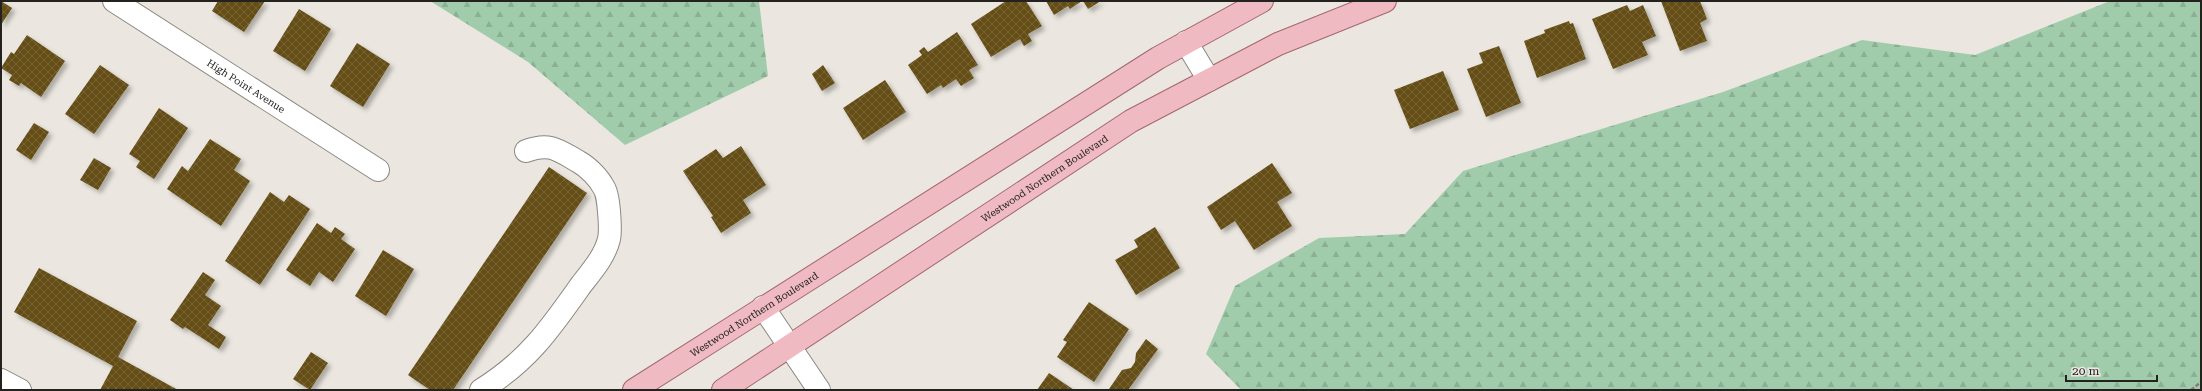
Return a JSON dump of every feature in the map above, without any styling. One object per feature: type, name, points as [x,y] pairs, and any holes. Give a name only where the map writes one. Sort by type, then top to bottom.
[{"type":"main road","name":"Westwood Northern Boulevard","points":[[634,390],[1158,58],[1262,1]]},
{"type":"main road","name":"Westwood Northern Boulevard","points":[[723,390],[1131,121],[1278,44],[1385,1]]},
{"type":"street","name":"High Point Avenue","points":[[114,1],[378,170]]},
{"type":"street","points":[[1186,42],[1209,80]]},
{"type":"street","points":[[481,390],[516,366],[542,340],[602,257],[609,238],[605,189],[597,178],[582,164],[558,150],[540,146],[526,151]]},
{"type":"street","points":[[763,307],[819,390]]},
{"type":"street","points":[[1,380],[20,390]]},
{"type":"path","points":[[2191,390],[2201,382]]},
{"type":"green space","points":[[430,1],[759,1],[768,76],[625,145],[528,62]]},
{"type":"green space","points":[[2110,1],[2201,1],[2201,390],[1241,390],[1206,354],[1235,286],[1319,238],[1405,234],[1463,171],[1723,92],[1862,40],[1975,55]]},
{"type":"building","points":[[1,1],[12,8],[1,25]]},
{"type":"building","points":[[218,1],[265,1],[244,32],[212,11]]},
{"type":"building","points":[[1006,1],[1026,1],[1042,26],[1028,34],[1032,41],[1024,46],[1020,39],[991,57],[971,24]]},
{"type":"building","points":[[1046,1],[1082,1],[1070,9],[1068,6],[1054,15]]},
{"type":"building","points":[[1083,1],[1101,1],[1088,9]]},
{"type":"building","points":[[1661,1],[1700,1],[1707,19],[1700,23],[1707,41],[1680,51]]},
{"type":"building","points":[[1627,5],[1630,11],[1643,5],[1656,36],[1642,42],[1648,55],[1613,69],[1592,19]]},
{"type":"building","points":[[299,9],[331,29],[305,71],[273,51]]},
{"type":"building","points":[[1569,21],[1570,24],[1573,23],[1586,59],[1537,78],[1524,41],[1545,33],[1544,30]]},
{"type":"building","points":[[957,32],[978,65],[969,70],[974,78],[961,86],[956,79],[943,88],[941,85],[927,94],[908,65],[922,55],[919,51],[924,47],[928,52]]},
{"type":"building","points":[[27,35],[65,61],[41,97],[21,83],[19,86],[9,80],[12,75],[1,68],[11,52],[14,54]]},
{"type":"building","points":[[357,43],[390,64],[363,107],[330,86]]},
{"type":"building","points":[[1499,46],[1521,103],[1486,117],[1467,69],[1483,63],[1479,53]]},
{"type":"building","points":[[100,65],[129,85],[94,134],[65,114]]},
{"type":"building","points":[[823,65],[835,83],[822,91],[812,74]]},
{"type":"building","points":[[1443,71],[1459,110],[1410,129],[1394,90]]},
{"type":"building","points":[[885,80],[906,112],[863,140],[843,108]]},
{"type":"building","points":[[159,108],[188,128],[154,179],[136,167],[140,161],[129,154]]},
{"type":"building","points":[[34,123],[49,132],[31,160],[16,150]]},
{"type":"building","points":[[210,139],[241,159],[234,170],[250,181],[221,226],[167,189],[182,166],[188,171]]},
{"type":"building","points":[[741,146],[766,185],[743,200],[751,213],[721,233],[711,217],[713,216],[683,171],[716,149],[723,158]]},
{"type":"building","points":[[94,158],[111,168],[98,190],[80,180]]},
{"type":"building","points":[[1272,163],[1292,193],[1277,202],[1292,226],[1254,250],[1235,221],[1221,230],[1207,207]]},
{"type":"building","points":[[549,167],[587,193],[453,390],[430,390],[408,375]]},
{"type":"building","points":[[270,192],[284,202],[289,195],[310,209],[260,285],[225,261]]},
{"type":"building","points":[[317,223],[331,233],[335,227],[345,234],[341,239],[355,249],[333,282],[319,272],[310,286],[286,270]]},
{"type":"building","points":[[1155,227],[1180,268],[1136,295],[1115,260],[1138,247],[1134,240]]},
{"type":"building","points":[[383,250],[414,269],[386,316],[355,296]]},
{"type":"building","points":[[39,268],[137,321],[118,357],[178,390],[100,390],[113,366],[14,312]]},
{"type":"building","points":[[203,272],[215,280],[205,295],[221,306],[208,325],[226,337],[219,349],[185,327],[183,329],[170,320]]},
{"type":"building","points":[[1089,302],[1129,329],[1094,382],[1057,357],[1067,342],[1063,340]]},
{"type":"building","points":[[1146,339],[1158,349],[1128,390],[1109,389],[1122,370],[1131,368],[1135,362],[1136,353]]},
{"type":"building","points":[[311,352],[328,363],[310,390],[293,379]]},
{"type":"building","points":[[1049,373],[1074,390],[1037,390]]}]
